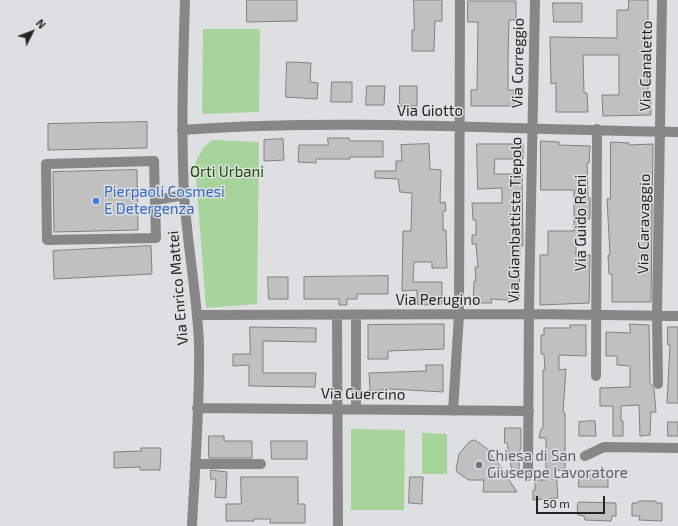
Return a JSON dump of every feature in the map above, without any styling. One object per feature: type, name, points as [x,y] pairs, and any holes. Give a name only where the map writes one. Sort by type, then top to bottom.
[{"type":"street","name":"Via Enrico Mattei","points":[[185,0],[182,130],[184,195],[198,315],[197,408],[192,526]]},
{"type":"street","points":[[453,411],[459,315],[460,0]]},
{"type":"street","name":"Via Correggio","points":[[532,127],[535,0]]},
{"type":"street","name":"Via Canaletto","points":[[660,132],[662,0]]},
{"type":"street","name":"Via Giotto","points":[[182,130],[250,125],[532,127],[678,132]]},
{"type":"street","name":"Via Giambattista Tiepolo","points":[[528,476],[532,127]]},
{"type":"street","name":"Via Guido Reni","points":[[596,129],[596,376]]},
{"type":"street","name":"Via Caravaggio","points":[[658,384],[657,316],[660,132]]},
{"type":"street","points":[[154,161],[155,200],[156,238],[47,240],[46,164],[154,161]]},
{"type":"street","points":[[155,200],[184,195]]},
{"type":"street","name":"Via Perugino","points":[[198,315],[529,314],[678,316]]},
{"type":"street","points":[[337,315],[338,526]]},
{"type":"street","points":[[356,315],[356,409]]},
{"type":"street","name":"Via Guercino","points":[[197,408],[337,408],[529,411]]},
{"type":"street","points":[[585,456],[604,447],[678,448]]},
{"type":"street","points":[[195,464],[261,464]]},
{"type":"green space","points":[[203,29],[260,29],[259,112],[202,114]]},
{"type":"green space","name":"Orti Urbani","points":[[212,140],[259,142],[257,304],[206,308],[195,163],[203,148]]},
{"type":"green space","points":[[351,429],[405,430],[404,510],[351,510]]},
{"type":"green space","points":[[422,433],[447,434],[447,474],[422,474]]},
{"type":"building","points":[[247,0],[297,0],[297,21],[247,22]]},
{"type":"building","points":[[414,0],[442,0],[442,21],[435,21],[434,51],[412,51]]},
{"type":"building","points":[[629,0],[648,0],[648,92],[651,92],[651,115],[603,116],[602,95],[619,95],[619,55],[583,55],[584,93],[587,93],[588,112],[556,112],[556,83],[551,84],[550,37],[617,38],[617,10],[628,10]]},
{"type":"building","points":[[468,1],[516,1],[516,20],[509,20],[508,58],[508,90],[514,90],[514,106],[471,106],[471,90],[477,90],[478,22],[468,22]]},
{"type":"building","points":[[553,3],[582,3],[582,22],[554,22]]},
{"type":"building","points":[[287,62],[311,63],[310,82],[318,83],[317,99],[286,97]]},
{"type":"building","points":[[332,82],[352,82],[352,102],[331,102]]},
{"type":"building","points":[[367,86],[385,86],[384,105],[366,105]]},
{"type":"building","points":[[400,86],[417,86],[417,106],[400,106]]},
{"type":"building","points":[[147,122],[147,148],[48,150],[48,124]]},
{"type":"building","points":[[328,138],[349,138],[350,141],[383,141],[383,157],[316,159],[316,163],[298,162],[299,145],[328,145]]},
{"type":"building","points":[[283,139],[284,160],[264,161],[264,140]]},
{"type":"building","points":[[541,141],[559,142],[559,145],[590,146],[589,163],[587,163],[590,219],[583,219],[583,239],[576,239],[576,255],[590,255],[589,303],[540,305],[540,255],[548,255],[548,231],[574,231],[574,190],[541,190]]},
{"type":"building","points":[[611,142],[629,143],[629,145],[653,144],[651,302],[612,302],[612,274],[609,274],[608,255],[610,255],[607,199],[610,199]]},
{"type":"building","points":[[429,144],[430,169],[441,170],[440,203],[445,202],[446,211],[443,211],[443,230],[446,230],[447,268],[432,268],[432,262],[414,262],[413,282],[442,282],[442,304],[424,305],[417,304],[417,290],[402,291],[403,231],[411,231],[412,193],[400,192],[398,179],[375,178],[375,171],[396,171],[396,161],[402,161],[401,145]]},
{"type":"building","points":[[477,144],[523,144],[523,159],[495,159],[494,174],[522,174],[523,246],[520,246],[519,301],[491,299],[492,303],[473,303],[474,281],[476,281],[475,267],[478,267],[476,244],[472,244],[472,235],[476,235],[476,220],[473,220],[472,203],[502,203],[502,188],[478,189]]},
{"type":"building","name":"Pierpaoli Cosmesi E Detergenza","points":[[137,170],[138,230],[54,232],[53,172]]},
{"type":"building","points":[[151,246],[152,274],[54,279],[53,251]]},
{"type":"building","points":[[388,276],[388,294],[357,294],[357,299],[347,299],[347,305],[339,305],[339,299],[304,299],[304,277]]},
{"type":"building","points":[[268,277],[288,277],[288,299],[269,299]]},
{"type":"building","points":[[444,324],[444,349],[388,351],[388,359],[368,359],[368,325]]},
{"type":"building","points":[[630,324],[649,325],[650,384],[654,389],[656,412],[651,412],[650,435],[640,436],[639,405],[621,406],[623,436],[613,436],[613,406],[600,406],[600,388],[630,387],[630,366],[617,365],[617,356],[606,356],[606,332],[630,333]]},
{"type":"building","points":[[570,325],[586,325],[586,356],[559,355],[559,370],[566,369],[563,412],[565,413],[565,471],[556,470],[558,498],[533,500],[535,480],[546,480],[546,438],[539,438],[541,429],[543,428],[543,370],[545,370],[544,354],[541,354],[541,335],[544,335],[544,328],[570,328]]},
{"type":"building","points":[[250,327],[316,328],[316,342],[263,341],[263,373],[316,373],[315,387],[249,386],[249,365],[233,366],[233,354],[250,354]]},
{"type":"building","points":[[668,327],[678,327],[678,403],[667,403],[670,345],[668,345]]},
{"type":"building","points":[[426,365],[443,365],[443,392],[390,389],[370,391],[369,373],[426,371]]},
{"type":"building","points":[[595,421],[596,436],[579,436],[579,422]]},
{"type":"building","points":[[668,422],[678,422],[678,436],[668,436]]},
{"type":"building","points":[[505,428],[521,428],[519,469],[512,471],[507,443],[505,443]]},
{"type":"building","points":[[209,436],[224,436],[224,441],[252,441],[252,458],[209,458]]},
{"type":"building","name":"Chiesa di San Giuseppe Lavoratore","points":[[475,440],[489,450],[494,461],[496,460],[517,492],[483,492],[484,480],[469,480],[458,473],[456,470],[459,454],[469,442]]},
{"type":"building","points":[[271,441],[307,441],[307,459],[272,459]]},
{"type":"building","points":[[141,448],[161,448],[160,470],[140,470],[140,467],[114,468],[114,452],[141,451]]},
{"type":"building","points":[[211,470],[227,472],[226,498],[215,497],[216,479],[211,479]]},
{"type":"building","points":[[579,475],[608,475],[608,487],[579,487]]},
{"type":"building","points":[[241,477],[298,477],[298,504],[305,504],[305,523],[270,523],[270,519],[254,519],[254,521],[226,521],[226,504],[241,504]]},
{"type":"building","points":[[410,477],[423,477],[422,504],[409,503]]},
{"type":"building","points":[[639,501],[656,501],[656,503],[662,503],[662,521],[639,520],[640,516],[632,516],[632,503],[637,503]]},
{"type":"building","points":[[579,502],[616,503],[616,516],[612,516],[611,521],[585,520],[584,516],[578,515],[577,506]]},
{"type":"place","name":"Pierpaoli Cosmesi E Detergenza","points":[[96,201]]},
{"type":"place","name":"Chiesa di San Giuseppe Lavoratore","points":[[479,465]]}]
